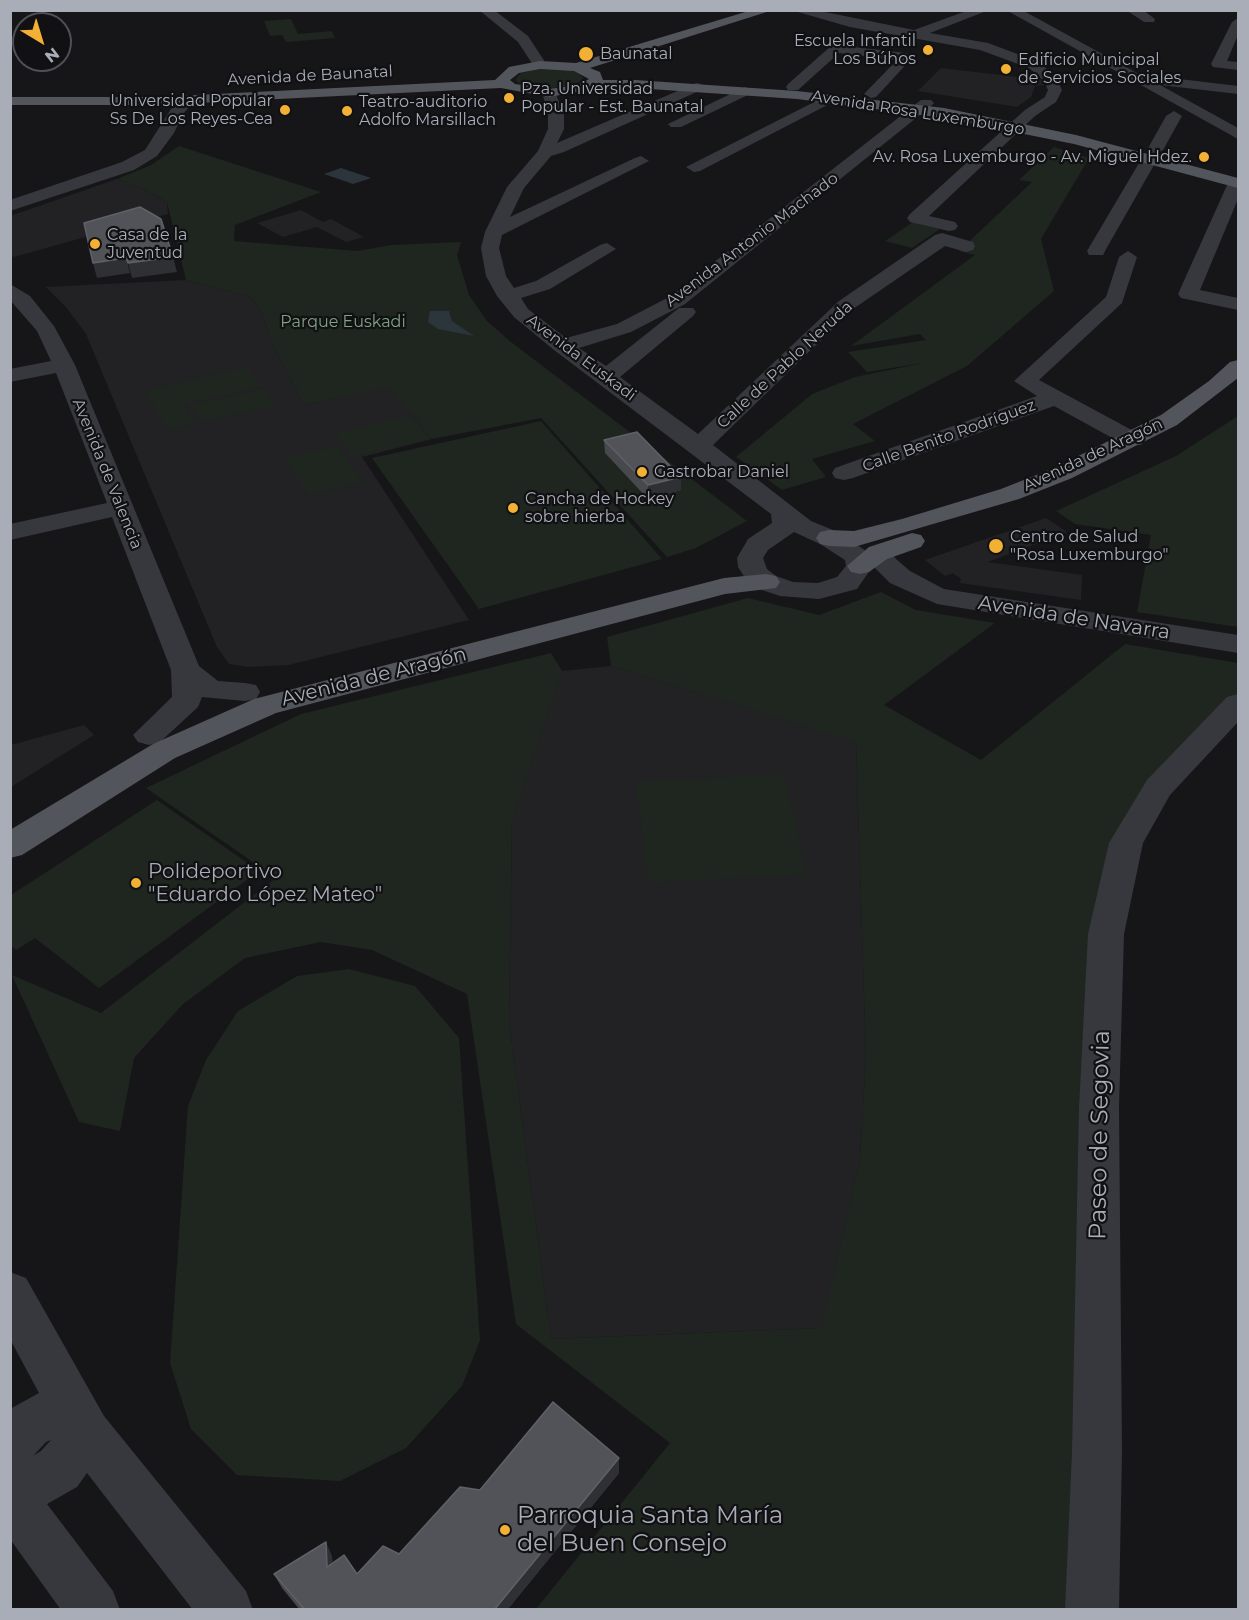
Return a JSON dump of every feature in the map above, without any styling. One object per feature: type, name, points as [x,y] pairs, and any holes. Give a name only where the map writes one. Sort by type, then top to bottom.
[{"type":"main road","points":[[555,65],[576,62],[742,10]]},
{"type":"main road","points":[[577,67],[593,80],[574,91],[549,93],[521,91],[503,81],[514,70],[540,65],[577,67],[767,10]]},
{"type":"main road","name":"Avenida Rosa Luxemburgo","points":[[593,80],[695,79],[871,94],[918,114]]},
{"type":"main road","name":"Avenida Rosa Luxemburgo","points":[[593,80],[830,98],[918,114]]},
{"type":"main road","name":"Avenida de Baunatal","points":[[10,95],[165,95],[503,81]]},
{"type":"main road","name":"Avenida de Baunatal","points":[[10,101],[156,101],[503,81]]},
{"type":"main road","name":"Avenida Rosa Luxemburgo","points":[[947,110],[1020,123],[1232,173]]},
{"type":"main road","name":"Avenida de Aragón","points":[[825,536],[854,539],[1010,494],[1133,440],[1169,420],[1218,386],[1239,367]]},
{"type":"main road","name":"Avenida de Aragón","points":[[862,568],[923,536],[1032,505],[1131,462],[1186,430],[1237,395]]},
{"type":"main road","name":"Avenida de Aragón","points":[[10,821],[149,735],[199,710],[245,692],[293,677],[762,560]]},
{"type":"main road","name":"Avenida de Aragón","points":[[10,846],[164,751],[265,706],[724,586],[762,560]]},
{"type":"street","points":[[485,10],[523,39],[540,65]]},
{"type":"street","points":[[797,10],[850,23],[983,46],[1034,65],[1050,79],[1055,90],[1051,99],[1020,123],[916,218],[949,226]]},
{"type":"street","points":[[864,51],[983,10]]},
{"type":"street","points":[[1012,10],[1080,48],[1212,111],[1234,119]]},
{"type":"street","points":[[1026,10],[1239,134]]},
{"type":"street","points":[[1132,10],[1149,19]]},
{"type":"street","points":[[828,30],[879,14]]},
{"type":"street","points":[[1239,22],[1218,64],[1239,66]]},
{"type":"street","points":[[1022,32],[1040,25]]},
{"type":"street","points":[[983,46],[1001,39]]},
{"type":"street","points":[[1034,65],[1080,48]]},
{"type":"street","points":[[793,87],[836,49],[864,51],[905,59],[871,94]]},
{"type":"street","points":[[1149,81],[1239,90]]},
{"type":"street","points":[[545,152],[558,149],[696,87]]},
{"type":"street","points":[[676,124],[745,91]]},
{"type":"street","name":"Avenida Euskadi","points":[[549,93],[556,113],[556,129],[545,152],[516,187],[494,232],[490,248],[496,276],[507,296],[521,313],[561,346],[699,446],[802,526],[825,536],[856,556],[862,568],[886,565],[912,585]]},
{"type":"street","points":[[694,167],[830,98]]},
{"type":"street","points":[[10,206],[128,166],[151,153],[166,133],[176,112],[185,104],[200,99]]},
{"type":"street","points":[[156,101],[170,104],[176,112]]},
{"type":"street","name":"Avenida Antonio Machado","points":[[561,346],[624,328],[678,300],[918,114],[947,110]]},
{"type":"street","name":"Avenida Antonio Machado","points":[[606,377],[918,114]]},
{"type":"street","points":[[1096,251],[1174,116]]},
{"type":"street","points":[[494,232],[641,161]]},
{"type":"street","points":[[1232,173],[1188,294],[1239,304]]},
{"type":"street","name":"Calle de Pablo Neruda","points":[[699,446],[846,305],[942,238],[966,246]]},
{"type":"street","points":[[507,296],[543,285],[606,249]]},
{"type":"street","points":[[1128,257],[1115,299],[1025,381],[1133,440]]},
{"type":"street","name":"Avenida de Valencia","points":[[10,290],[23,300],[47,330],[64,365],[186,670]]},
{"type":"street","points":[[624,328],[654,338]]},
{"type":"street","points":[[10,376],[64,365]]},
{"type":"street","name":"Calle Benito Rodríguez","points":[[844,473],[1054,398]]},
{"type":"street","points":[[10,532],[120,508]]},
{"type":"street","points":[[762,560],[784,527],[786,520],[782,510]]},
{"type":"street","points":[[762,560],[799,533],[825,536]]},
{"type":"street","points":[[762,560],[790,590],[809,592],[862,568],[867,579],[912,585]]},
{"type":"street","name":"Avenida de Navarra","points":[[912,585],[937,596],[1239,644]]},
{"type":"street","points":[[186,670],[210,690],[245,692]]},
{"type":"street","points":[[149,735],[187,700],[186,670]]},
{"type":"street","name":"Paseo de Segovia","points":[[1092,1610],[1099,1107],[1106,934],[1126,843],[1158,788],[1231,722]]},
{"type":"street","points":[[10,1293],[78,1419],[227,1610]]},
{"type":"street","points":[[10,1445],[29,1425],[78,1419]]},
{"type":"street","points":[[78,1419],[59,1469],[11,1497],[94,1610]]},
{"type":"shaded area","points":[[941,68],[1043,80],[1045,85],[1035,86],[1031,97],[1017,107],[918,91]]},
{"type":"shaded area","points":[[341,168],[371,178],[353,184],[324,174]]},
{"type":"shaded area","points":[[117,179],[142,188],[167,202],[168,214],[14,257],[11,255],[10,216]]},
{"type":"shaded area","points":[[301,210],[323,222],[331,219],[364,237],[346,242],[317,227],[283,237],[257,223]]},
{"type":"shaded area","points":[[186,280],[251,297],[262,312],[270,339],[304,405],[389,386],[432,439],[362,457],[469,620],[289,665],[248,667],[229,664],[217,647],[86,334],[66,307],[46,287]]},
{"type":"shaded area","points":[[430,311],[449,311],[452,321],[474,336],[438,329],[428,322]]},
{"type":"shaded area","name":"Centro de Salud \"Rosa Luxemburgo\"","points":[[1046,518],[1067,532],[988,562],[1082,575],[1081,600],[960,583],[961,579],[953,573],[945,576],[925,560]]},
{"type":"shaded area","points":[[611,666],[856,741],[866,1057],[860,1160],[822,1328],[551,1339],[509,1022],[512,821],[562,671]]},
{"type":"shaded area","points":[[84,725],[94,735],[11,787],[11,745]]},
{"type":"green space","points":[[291,19],[298,34],[332,31],[335,38],[286,42],[282,35],[270,36],[264,21]]},
{"type":"green space","points":[[539,69],[571,70],[584,79],[575,85],[544,89],[524,86],[515,80],[521,73]]},
{"type":"green space","name":"Parque Euskadi","points":[[179,146],[321,192],[235,225],[234,241],[358,251],[391,245],[461,242],[457,255],[469,295],[487,321],[511,342],[747,521],[696,548],[667,557],[541,418],[432,439],[389,387],[304,405],[270,339],[262,312],[251,297],[186,280],[167,202],[142,188],[117,179],[151,165]]},
{"type":"green space","points":[[1054,147],[1089,158],[1041,239],[1054,291],[967,366],[853,424],[875,441],[812,459],[826,477],[782,490],[736,457],[812,394],[855,377],[923,363],[867,372],[848,352],[926,340],[920,334],[851,346],[975,255],[959,251],[1032,182],[1019,180]]},
{"type":"green space","points":[[913,222],[940,229],[912,248],[885,241]]},
{"type":"green space","points":[[247,367],[261,387],[183,404],[194,424],[167,430],[146,390]]},
{"type":"green space","points":[[263,389],[275,405],[203,422],[191,405]]},
{"type":"green space","points":[[409,416],[429,439],[351,457],[335,433]]},
{"type":"green space","points":[[1238,416],[1238,627],[1137,612],[1151,535],[1075,524],[1056,511],[1176,456]]},
{"type":"green space","name":"Cancha de Hockey sobre hierba","points":[[541,421],[662,559],[479,609],[372,458]]},
{"type":"green space","points":[[337,446],[363,482],[308,495],[285,459]]},
{"type":"green space","points":[[881,592],[916,610],[995,623],[884,705],[981,760],[1125,644],[1238,663],[1238,695],[1180,751],[1131,810],[1079,1609],[536,1609],[670,1443],[516,1324],[467,994],[372,950],[321,942],[245,958],[183,1004],[134,1058],[120,1131],[79,1122],[12,975],[101,1013],[276,878],[146,788],[301,714],[551,653],[562,671],[512,821],[509,1022],[551,1339],[821,1328],[860,1160],[866,1057],[856,742],[611,666],[607,637],[748,598],[819,615]]},
{"type":"green space","points":[[784,774],[807,874],[648,883],[636,782]]},
{"type":"green space","name":"Polideportivo \"Eduardo López Mateo\"","points":[[157,800],[259,871],[99,988],[35,938],[16,950],[11,946],[11,895]]},
{"type":"green space","points":[[349,969],[415,986],[459,1038],[480,1340],[462,1386],[406,1448],[340,1481],[237,1475],[191,1429],[170,1363],[188,1106],[206,1060],[238,1011],[297,976]]},
{"type":"building","points":[[140,207],[161,219],[173,257],[128,263],[126,258],[93,263],[84,223]]},
{"type":"building","points":[[637,432],[681,477],[648,485],[604,440]]},
{"type":"building","name":"Parroquia Santa María del Buen Consejo","points":[[553,1402],[619,1458],[494,1610],[305,1610],[274,1574],[326,1542],[327,1567],[344,1555],[357,1574],[383,1546],[399,1554],[460,1487],[480,1490]]},
{"type":"place","name":"Escuela Infantil Los Búhos","points":[[928,50]]},
{"type":"place","name":"Baunatal","points":[[586,54]]},
{"type":"place","name":"Edificio Municipal de Servicios Sociales","points":[[1006,69]]},
{"type":"place","name":"Pza. Universidad Popular - Est. Baunatal","points":[[509,98]]},
{"type":"place","name":"Universidad Popular Ss De Los Reyes-Cea","points":[[285,110]]},
{"type":"place","name":"Teatro-auditorio Adolfo Marsillach","points":[[347,111]]},
{"type":"place","name":"Av. Rosa Luxemburgo - Av. Miguel Hdez.","points":[[1204,157]]},
{"type":"place","name":"Casa de la Juventud","points":[[95,244]]},
{"type":"place","name":"Gastrobar Daniel","points":[[642,472]]},
{"type":"place","name":"Cancha de Hockey sobre hierba","points":[[513,508]]},
{"type":"place","name":"Centro de Salud \"Rosa Luxemburgo\"","points":[[996,546]]},
{"type":"place","name":"Polideportivo \"Eduardo López Mateo\"","points":[[136,883]]},
{"type":"place","name":"Parroquia Santa María del Buen Consejo","points":[[505,1530]]}]
